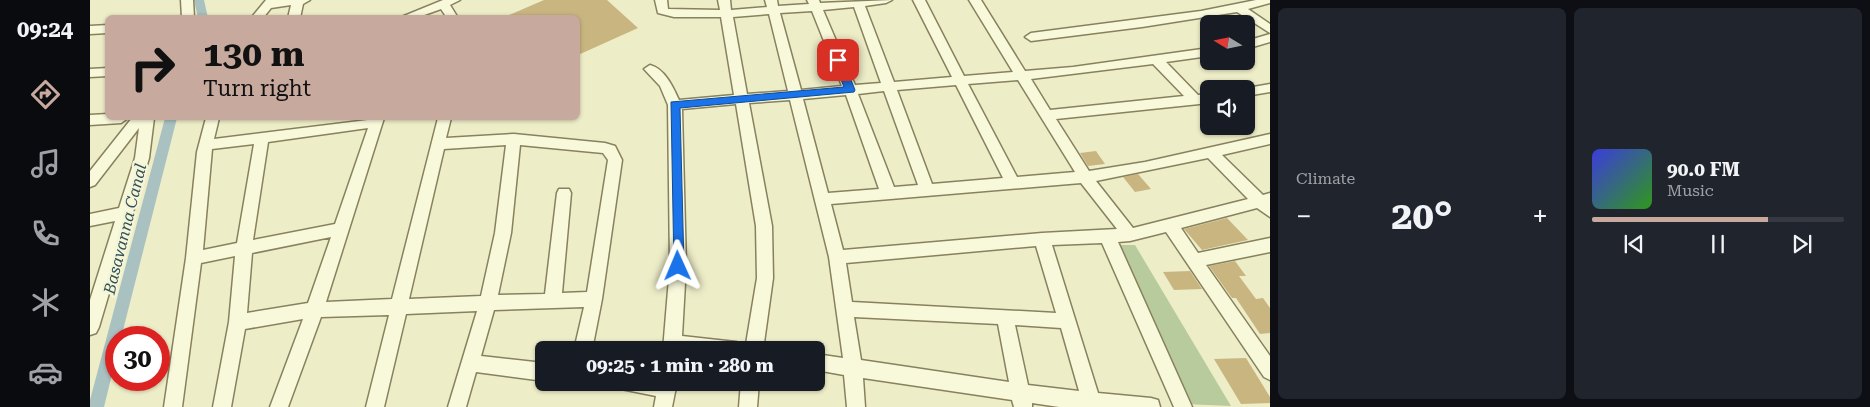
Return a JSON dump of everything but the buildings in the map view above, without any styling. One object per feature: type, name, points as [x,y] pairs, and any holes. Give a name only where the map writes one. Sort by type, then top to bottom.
[{"type":"street","points":[[187,0],[188,15]]},
{"type":"street","points":[[259,15],[270,3],[301,0],[295,15]]},
{"type":"street","points":[[412,15],[454,0]]},
{"type":"street","points":[[661,0],[662,10],[669,15],[726,7],[886,0]]},
{"type":"street","points":[[919,0],[1012,182]]},
{"type":"street","points":[[975,0],[1085,177],[1130,235]]},
{"type":"street","points":[[1031,37],[1126,26],[1240,9],[1268,0]]},
{"type":"street","points":[[866,2],[886,85],[927,190]]},
{"type":"street","points":[[814,3],[850,90],[889,195]]},
{"type":"street","points":[[443,4],[451,15]]},
{"type":"street","points":[[771,5],[824,200],[837,256],[854,368],[856,407]]},
{"type":"street","points":[[726,7],[764,226],[766,249],[765,278],[755,341]]},
{"type":"street","points":[[1240,9],[1270,28]]},
{"type":"street","points":[[90,30],[105,29]]},
{"type":"street","points":[[1255,42],[1270,38]]},
{"type":"street","points":[[675,105],[850,90],[886,85],[1022,75],[1200,53]]},
{"type":"street","points":[[1156,59],[1195,100]]},
{"type":"street","points":[[650,69],[665,84],[675,105],[678,266],[673,341]]},
{"type":"street","points":[[90,74],[105,72]]},
{"type":"street","points":[[1255,90],[1270,88]]},
{"type":"street","points":[[1047,115],[1200,99]]},
{"type":"street","points":[[90,120],[105,119]]},
{"type":"street","points":[[93,174],[137,120]]},
{"type":"street","points":[[90,327],[142,158],[148,120]]},
{"type":"street","points":[[174,407],[194,258],[206,145],[212,120]]},
{"type":"street","points":[[206,145],[262,138],[317,124],[377,120],[301,351],[279,407]]},
{"type":"street","points":[[375,407],[444,120]]},
{"type":"street","points":[[222,407],[238,322],[244,248],[262,138]]},
{"type":"street","points":[[438,144],[514,139],[605,148],[614,155],[615,160],[594,299],[586,341]]},
{"type":"street","points":[[457,407],[488,304],[503,233],[514,139]]},
{"type":"street","points":[[824,200],[1085,177],[1145,167],[1270,140]]},
{"type":"street","points":[[1210,152],[1266,204]]},
{"type":"street","points":[[553,300],[564,193]]},
{"type":"street","points":[[837,256],[1042,239],[1130,235],[1266,204]]},
{"type":"street","points":[[90,220],[125,213]]},
{"type":"street","points":[[1170,225],[1196,260],[1270,371]]},
{"type":"street","points":[[194,258],[341,229]]},
{"type":"street","points":[[1107,236],[1183,407]]},
{"type":"street","points":[[1042,239],[1092,403]]},
{"type":"street","points":[[1196,260],[1270,245]]},
{"type":"street","points":[[238,322],[313,310],[594,299]]},
{"type":"street","points":[[844,309],[1005,316],[1067,321]]},
{"type":"street","points":[[1005,316],[1022,400]]},
{"type":"street","points":[[470,363],[535,371]]},
{"type":"street","points":[[825,363],[1022,400],[1151,407]]},
{"type":"street","points":[[664,407],[666,391]]},
{"type":"street","points":[[748,407],[749,391]]},
{"type":"green space","points":[[1113,245],[1135,245],[1231,406],[1184,404]]},
{"type":"waterway","name":"Basavanna Canal","points":[[199,0],[202,15]]},
{"type":"waterway","name":"Basavanna Canal","points":[[96,407],[170,120]]},
{"type":"route","points":[[678,266],[675,105],[850,90],[838,60]]}]
